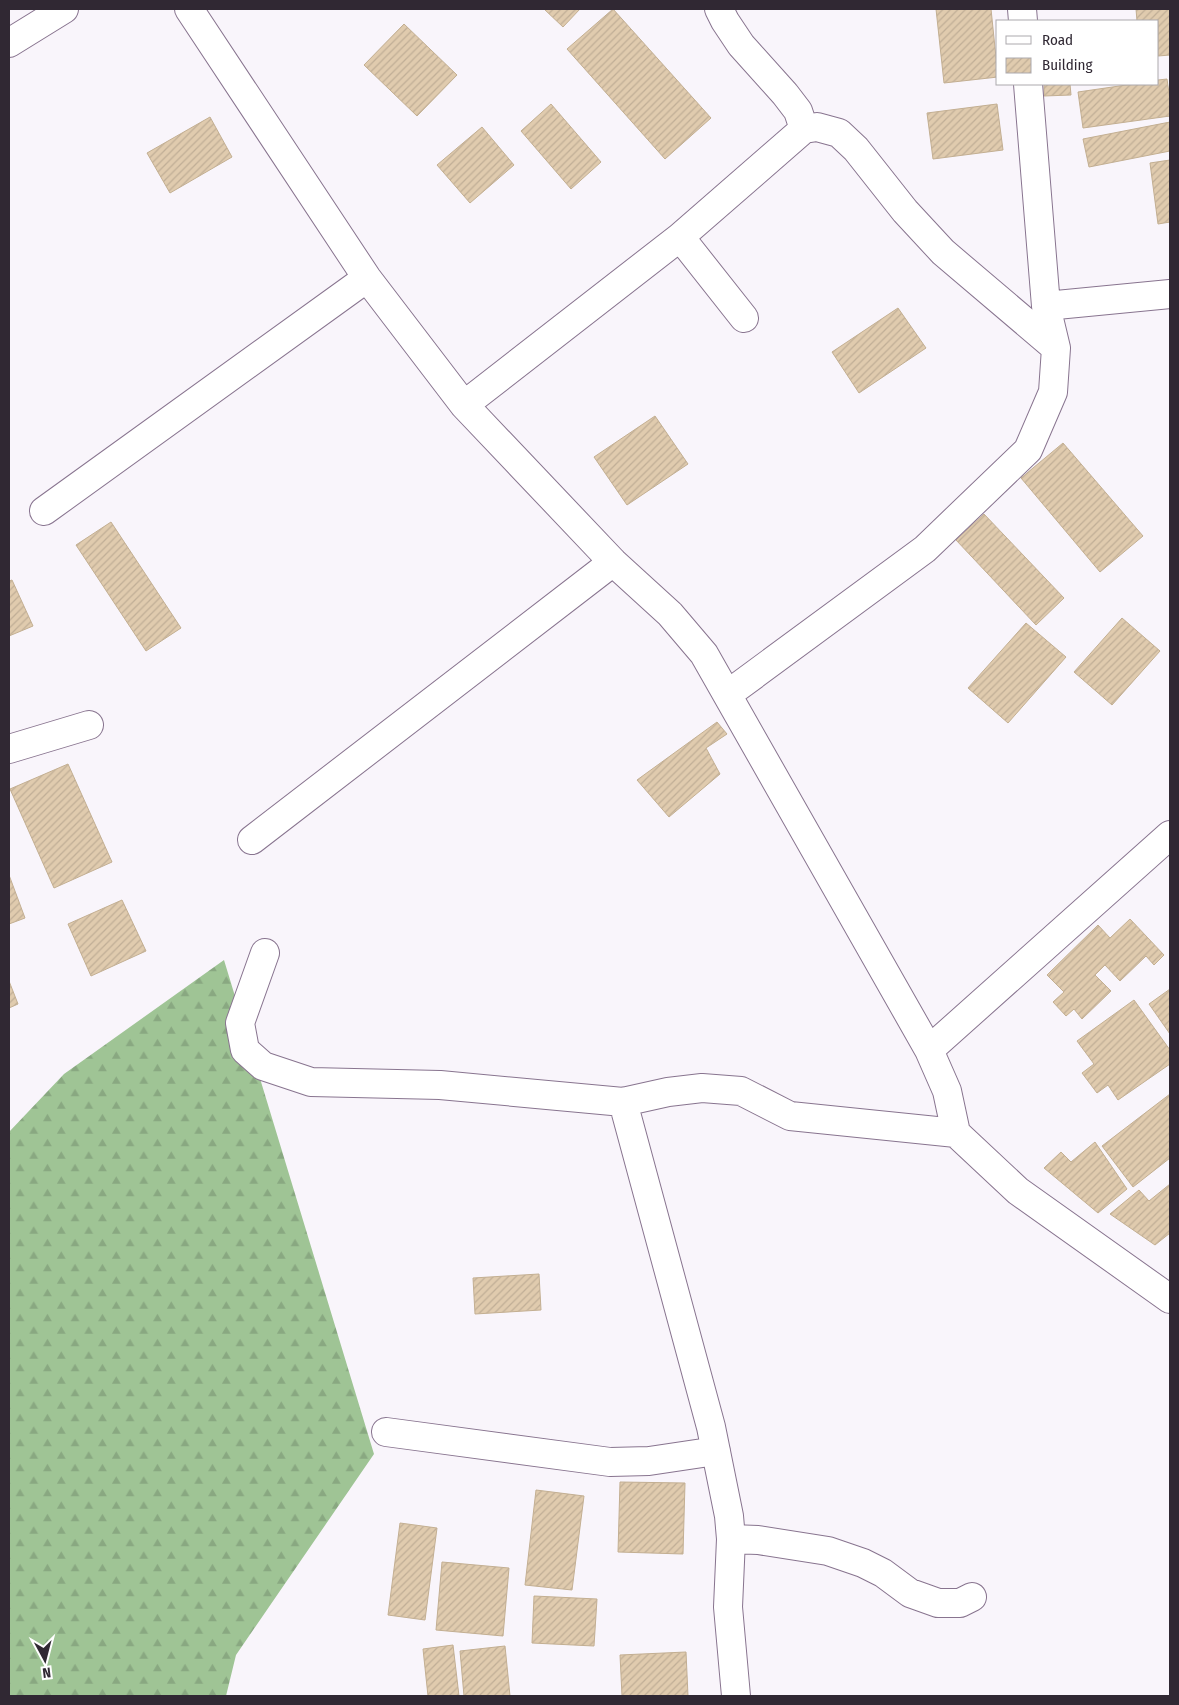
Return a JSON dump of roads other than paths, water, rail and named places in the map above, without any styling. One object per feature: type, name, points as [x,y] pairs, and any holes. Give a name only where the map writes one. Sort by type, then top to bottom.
[{"type":"street","points":[[9,43],[64,9]]},
{"type":"street","points":[[189,9],[367,278],[464,406],[613,562],[670,614],[704,654],[929,1050],[947,1091],[956,1133],[1018,1191],[1170,1299]]},
{"type":"street","points":[[719,9],[724,21],[741,45],[798,111],[804,129]]},
{"type":"street","points":[[728,694],[925,550],[1028,450],[1053,392],[1056,348],[1046,306],[1028,85]]},
{"type":"street","points":[[464,406],[680,237],[804,129],[817,127],[839,133],[856,149],[905,211],[943,252],[1056,348]]},
{"type":"street","points":[[680,237],[744,318]]},
{"type":"street","points":[[44,511],[367,278]]},
{"type":"street","points":[[1046,306],[1170,294]]},
{"type":"street","points":[[252,840],[613,562]]},
{"type":"street","points":[[9,749],[89,725]]},
{"type":"street","points":[[929,1050],[1170,835]]},
{"type":"street","points":[[265,953],[240,1024],[245,1050],[263,1066],[311,1082],[440,1085],[623,1102],[668,1092],[702,1088],[741,1090],[790,1116],[956,1133]]},
{"type":"street","points":[[623,1102],[708,1417],[729,1516],[728,1607],[736,1696]]},
{"type":"street","points":[[386,1432],[610,1462],[649,1461],[716,1451]]},
{"type":"street","points":[[730,1539],[758,1540],[828,1551],[863,1563],[883,1573],[910,1593],[938,1603],[960,1604],[972,1597]]}]
